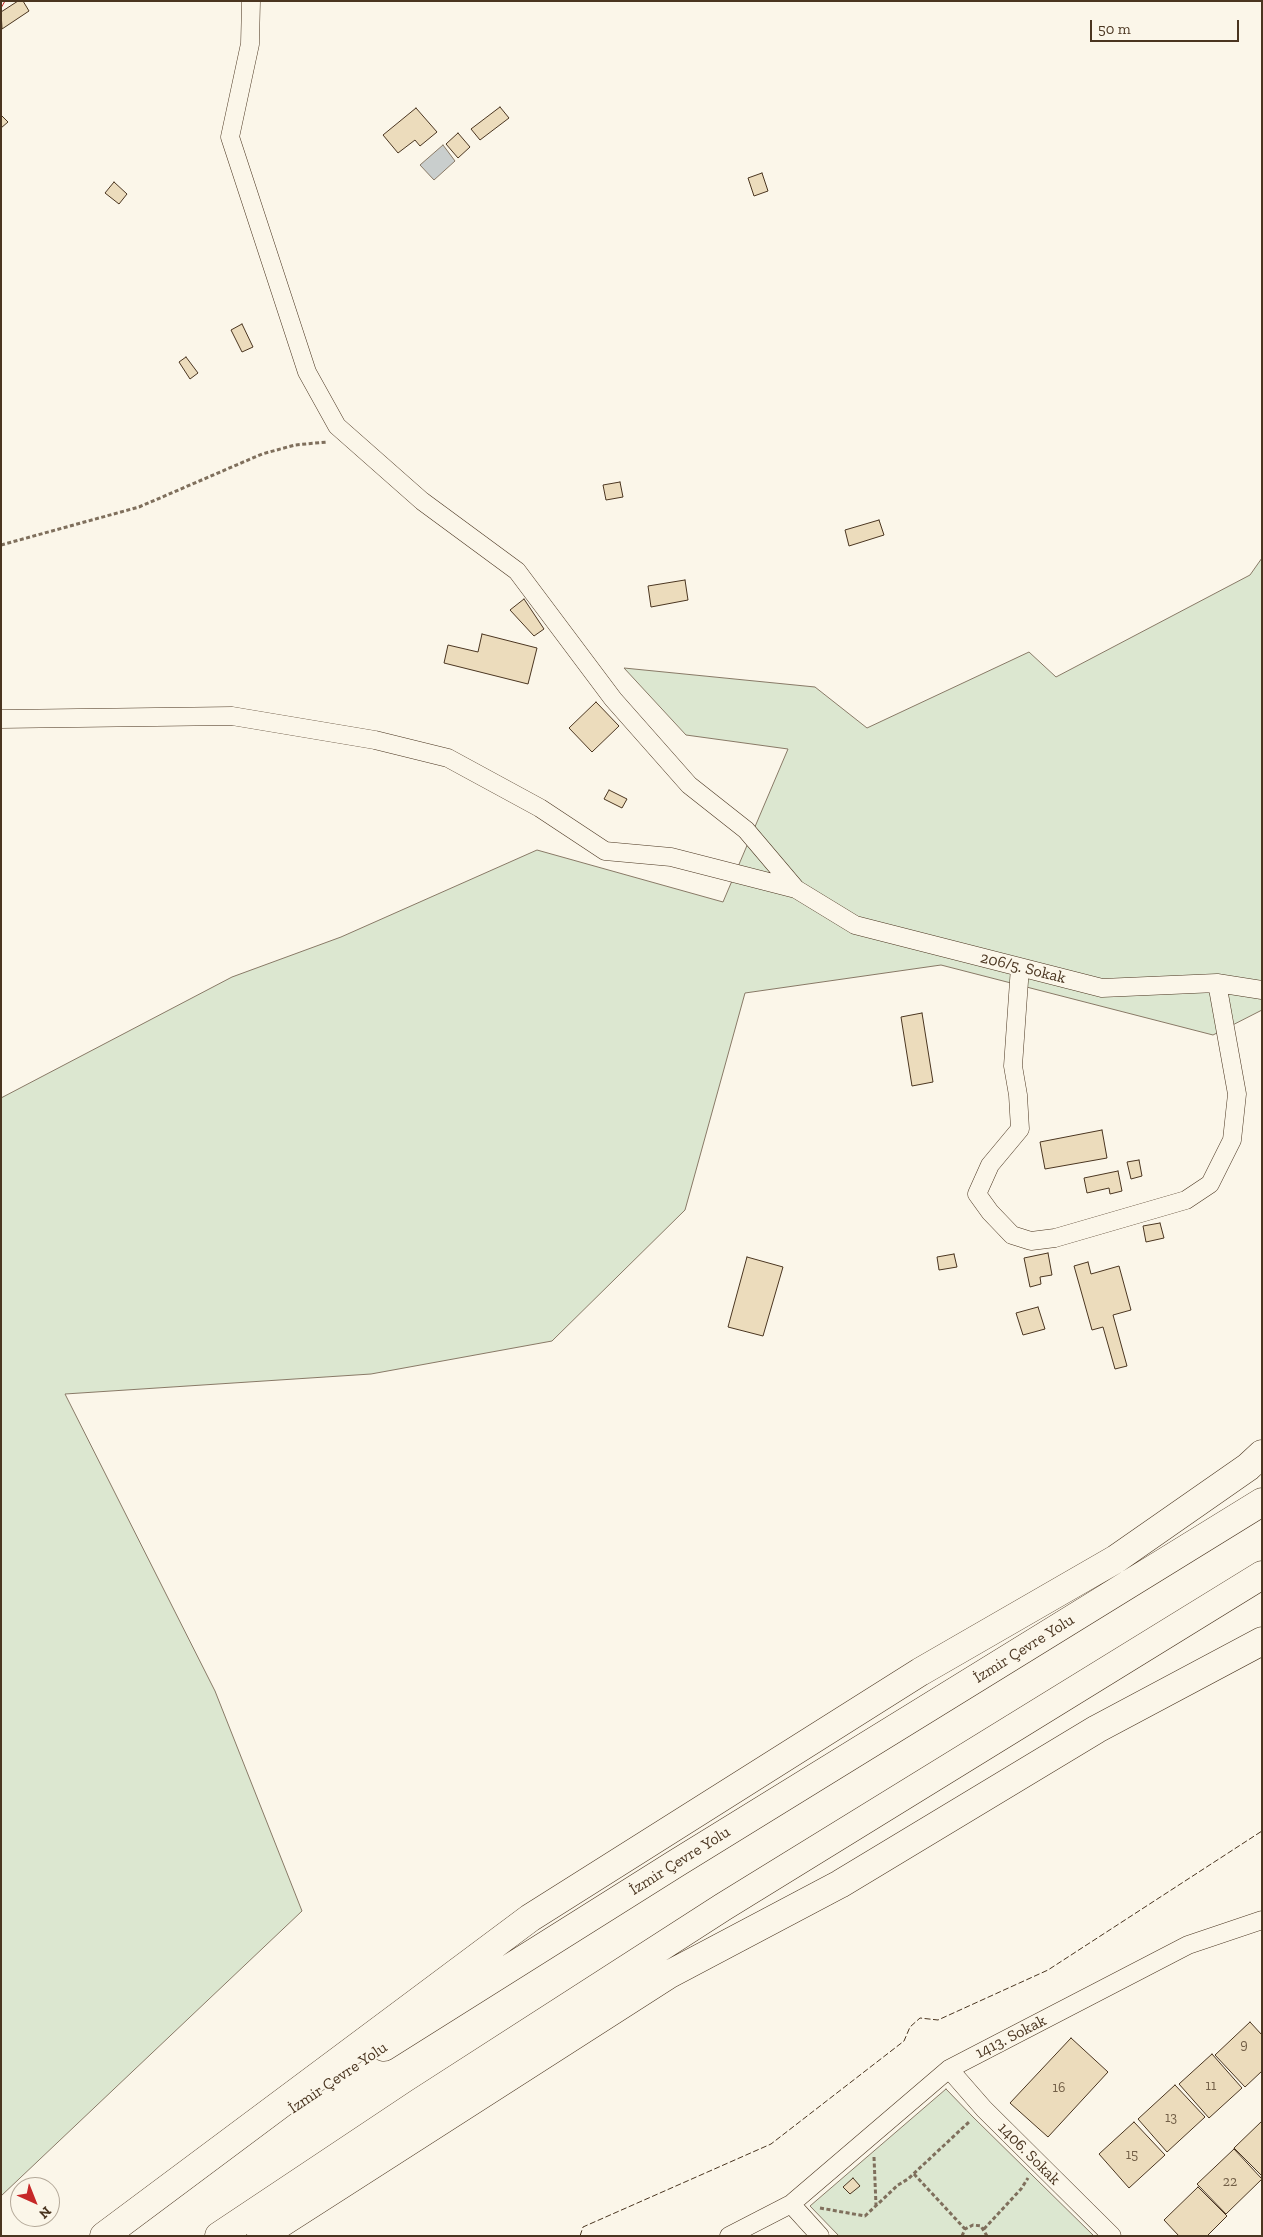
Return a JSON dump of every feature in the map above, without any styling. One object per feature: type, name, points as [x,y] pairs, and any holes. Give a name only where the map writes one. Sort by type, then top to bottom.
[{"type":"highway","points":[[105,2236],[530,1918],[880,1696],[1116,1559],[1248,1467],[1262,1454]]},
{"type":"highway","name":"İzmir Çevre Yolu","points":[[105,2236],[371,2055],[675,1864],[1262,1502]]},
{"type":"highway","points":[[219,2236],[420,2102],[723,1907],[1262,1575]]},
{"type":"highway","points":[[261,2236],[668,1975],[840,1884],[1097,1729],[1262,1641]]},
{"type":"street","points":[[251,1],[250,44],[230,137],[307,372],[337,426],[422,502],[517,571],[613,699],[689,785],[746,830],[796,889]]},
{"type":"street","points":[[1,719],[232,716],[376,740],[448,758],[540,808],[605,851],[671,857],[796,889]]},
{"type":"street","name":"206/5. Sokak","points":[[796,889],[855,925],[1102,988],[1217,983],[1262,990]]},
{"type":"street","points":[[1020,968],[1012,1066],[1018,1095],[1020,1129],[990,1165],[977,1194],[990,1212],[1012,1235],[1031,1241],[1055,1238],[1186,1200],[1210,1184],[1232,1140],[1237,1094],[1217,983]]},
{"type":"street","name":"1413. Sokak","points":[[729,2236],[791,2204],[949,2069],[1188,1945],[1262,1920]]},
{"type":"street","name":"1406. Sokak","points":[[949,2069],[984,2109],[1112,2236]]},
{"type":"street","points":[[791,2204],[820,2236]]},
{"type":"path","points":[[1,545],[139,507],[262,454],[295,445],[325,441],[334,445]]},
{"type":"path","points":[[791,2204],[865,2216],[876,2204],[914,2174],[973,2117]]},
{"type":"path","points":[[870,2136],[873,2149],[876,2204]]},
{"type":"path","points":[[914,2174],[965,2229]]},
{"type":"path","points":[[984,2229],[1021,2189],[1031,2174]]},
{"type":"path","points":[[962,2236],[965,2229],[973,2224],[984,2229],[987,2236]]},
{"type":"green space","points":[[1262,558],[1262,1010],[1213,1035],[941,965],[745,993],[685,1210],[552,1341],[371,1374],[65,1394],[215,1691],[302,1911],[21,2177],[10,2177],[10,2187],[1,2196],[1,1098],[232,977],[341,937],[537,850],[723,902],[788,749],[686,735],[624,668],[815,687],[867,728],[1029,652],[1056,677],[1250,575]]},
{"type":"green space","points":[[946,2089],[1094,2236],[839,2236],[810,2206]]},
{"type":"shaded area","points":[[443,145],[455,161],[434,180],[420,165]]},
{"type":"building","points":[[18,1],[23,1],[29,11],[2,29],[1,12]]},
{"type":"building","points":[[500,107],[509,118],[480,140],[471,129]]},
{"type":"building","points":[[416,108],[437,132],[420,146],[415,140],[398,153],[383,135]]},
{"type":"building","points":[[1,115],[8,122],[1,128]]},
{"type":"building","points":[[458,133],[470,147],[458,158],[446,144]]},
{"type":"building","points":[[762,173],[768,191],[754,196],[748,178]]},
{"type":"building","points":[[114,182],[127,194],[119,204],[105,193]]},
{"type":"building","points":[[242,324],[253,347],[242,352],[231,330]]},
{"type":"building","points":[[186,357],[198,373],[190,379],[179,362]]},
{"type":"building","points":[[620,482],[623,497],[606,500],[603,485]]},
{"type":"building","points":[[879,520],[884,535],[849,546],[845,530]]},
{"type":"building","points":[[685,580],[688,600],[651,607],[648,586]]},
{"type":"building","points":[[524,599],[544,629],[534,636],[510,610]]},
{"type":"building","points":[[482,634],[537,648],[528,684],[444,663],[448,645],[478,652]]},
{"type":"building","points":[[596,702],[619,726],[592,752],[569,728]]},
{"type":"building","points":[[609,790],[627,799],[622,808],[604,799]]},
{"type":"building","points":[[922,1013],[933,1082],[912,1086],[901,1017]]},
{"type":"building","points":[[1102,1130],[1107,1158],[1045,1169],[1040,1142]]},
{"type":"building","points":[[1139,1160],[1142,1176],[1131,1179],[1127,1162]]},
{"type":"building","points":[[1118,1171],[1122,1191],[1110,1194],[1109,1188],[1087,1193],[1084,1178]]},
{"type":"building","points":[[1160,1223],[1164,1238],[1146,1242],[1143,1226]]},
{"type":"building","points":[[1048,1253],[1052,1275],[1040,1277],[1041,1284],[1030,1287],[1024,1258]]},
{"type":"building","points":[[954,1254],[957,1267],[939,1270],[937,1257]]},
{"type":"building","points":[[747,1257],[783,1267],[763,1336],[728,1327]]},
{"type":"building","points":[[1088,1262],[1091,1274],[1119,1266],[1131,1310],[1113,1315],[1127,1366],[1115,1369],[1103,1327],[1092,1330],[1074,1266]]},
{"type":"building","points":[[1038,1307],[1045,1329],[1023,1335],[1016,1313]]},
{"type":"building","points":[[1250,2022],[1262,2035],[1262,2071],[1245,2087],[1215,2055]]},
{"type":"building","points":[[1071,2038],[1108,2072],[1048,2137],[1010,2103]]},
{"type":"building","points":[[1212,2054],[1242,2088],[1209,2118],[1179,2084]]},
{"type":"building","points":[[1175,2085],[1205,2117],[1167,2152],[1138,2119]]},
{"type":"building","points":[[1262,2121],[1262,2176],[1234,2148]]},
{"type":"building","points":[[1134,2122],[1165,2155],[1129,2188],[1099,2154]]},
{"type":"building","points":[[1234,2149],[1262,2179],[1226,2214],[1197,2184]]},
{"type":"building","points":[[853,2178],[860,2186],[850,2194],[843,2187]]},
{"type":"building","points":[[1198,2187],[1227,2216],[1207,2236],[1179,2236],[1164,2220]]},
{"type":"fence","points":[[580,2236],[583,2227],[771,2144],[904,2041],[910,2027],[920,2018],[938,2020],[1048,1970],[1262,1831]]},
{"type":"power","points":[[1,8],[5,1]]}]
